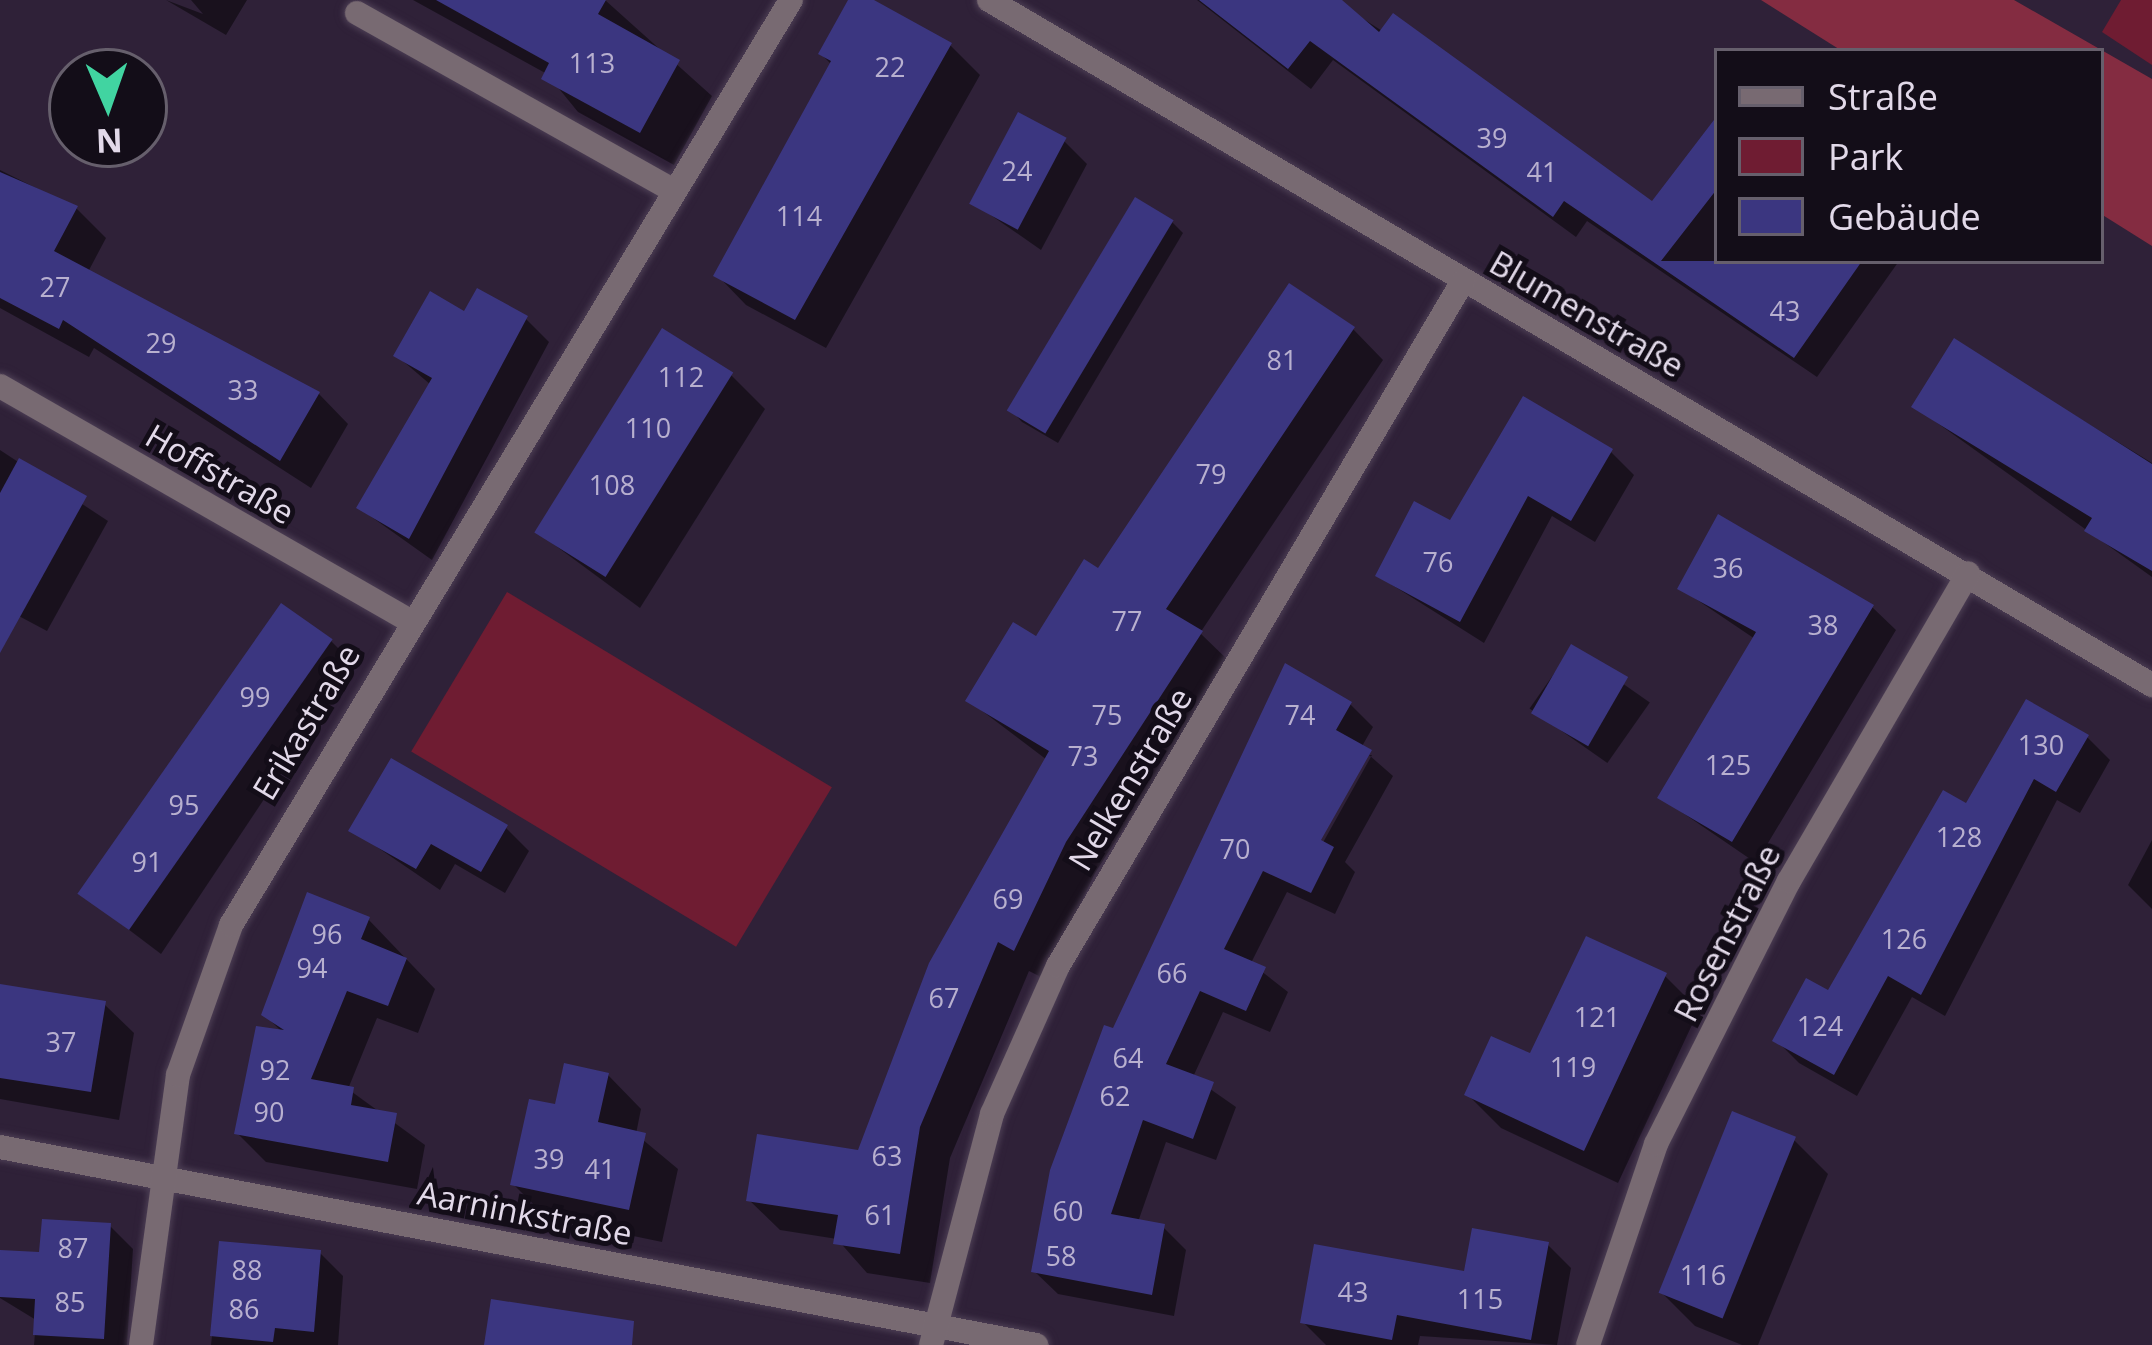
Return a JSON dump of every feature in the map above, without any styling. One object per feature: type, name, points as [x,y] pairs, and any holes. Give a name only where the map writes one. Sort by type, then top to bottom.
[{"type":"street","name":"Erikastraße","points":[[141,1345],[178,1075],[221,946],[406,619],[791,0]]},
{"type":"street","name":"Blumenstraße","points":[[989,0],[2152,685]]},
{"type":"street","points":[[357,13],[673,190]]},
{"type":"street","name":"Nelkenstraße","points":[[932,1336],[992,1114],[1058,966],[1463,281]]},
{"type":"street","name":"Hoffstraße","points":[[0,386],[406,619]]},
{"type":"street","name":"Rosenstraße","points":[[1588,1345],[1656,1144],[1789,881],[1968,573]]},
{"type":"street","name":"Aarninkstraße","points":[[0,1147],[164,1175],[932,1336],[1036,1345]]},
{"type":"green space","points":[[2121,0],[2152,0],[2152,65],[2102,32]]},
{"type":"green space","points":[[507,592],[832,787],[736,947],[411,751]]},
{"type":"shaded area","points":[[1761,0],[2014,0],[2098,48],[1837,48]]},
{"type":"shaded area","points":[[2104,52],[2152,79],[2152,246],[2104,216]]},
{"type":"building","points":[[436,0],[606,0],[598,14],[680,60],[640,133],[541,79],[549,63]]},
{"type":"building","points":[[848,0],[874,0],[952,43],[795,320],[713,276],[831,61],[818,54]]},
{"type":"building","points":[[1199,0],[1342,0],[1379,32],[1393,13],[1652,201],[1714,120],[1714,193],[1661,261],[1860,264],[1794,358],[1564,201],[1553,217],[1310,41],[1288,69]]},
{"type":"building","points":[[1018,112],[1067,138],[1018,230],[969,204]]},
{"type":"building","points":[[0,172],[78,206],[54,251],[320,392],[280,461],[63,320],[59,329],[0,298]]},
{"type":"building","points":[[1135,197],[1174,220],[1045,434],[1007,410]]},
{"type":"building","points":[[1289,283],[1355,327],[1166,609],[1203,631],[1066,842],[1014,951],[998,942],[920,1127],[900,1254],[833,1244],[838,1215],[746,1201],[757,1134],[858,1150],[929,963],[1049,751],[965,701],[1013,622],[1036,636],[1084,559],[1098,568]]},
{"type":"building","points":[[477,288],[528,316],[409,539],[356,508],[432,378],[393,356],[430,291],[464,311]]},
{"type":"building","points":[[662,328],[733,373],[606,577],[534,532]]},
{"type":"building","points":[[1954,338],[2152,464],[2152,571],[2084,531],[2092,518],[1911,407]]},
{"type":"building","points":[[1523,396],[1613,449],[1571,521],[1528,496],[1460,622],[1375,576],[1414,501],[1450,520]]},
{"type":"building","points":[[19,458],[87,496],[0,653],[0,493]]},
{"type":"building","points":[[1718,514],[1874,605],[1732,842],[1657,798],[1756,632],[1677,589]]},
{"type":"building","points":[[281,603],[333,639],[129,930],[77,894]]},
{"type":"building","points":[[1571,644],[1628,677],[1588,746],[1531,713]]},
{"type":"building","points":[[1285,663],[1352,702],[1336,730],[1372,750],[1321,840],[1334,847],[1311,893],[1263,871],[1224,949],[1266,967],[1246,1011],[1200,991],[1166,1064],[1214,1082],[1193,1139],[1143,1120],[1111,1214],[1165,1224],[1152,1295],[1031,1272],[1050,1170],[1104,1025],[1113,1028]]},
{"type":"building","points":[[2026,699],[2089,735],[2056,792],[2034,779],[1921,995],[1888,976],[1834,1075],[1772,1041],[1806,978],[1828,990],[1943,790],[1966,803]]},
{"type":"building","points":[[391,758],[508,825],[481,872],[431,844],[416,869],[348,831]]},
{"type":"building","points":[[307,892],[370,917],[361,939],[407,958],[388,1006],[347,991],[311,1079],[354,1087],[351,1105],[397,1113],[388,1162],[234,1134],[256,1026],[284,1030],[261,1015]]},
{"type":"building","points":[[1586,936],[1667,973],[1584,1151],[1464,1095],[1491,1036],[1530,1053]]},
{"type":"building","points":[[0,984],[106,1001],[91,1092],[0,1078]]},
{"type":"building","points":[[564,1063],[609,1073],[598,1122],[646,1133],[629,1210],[510,1185],[529,1099],[555,1104]]},
{"type":"building","points":[[1732,1111],[1796,1137],[1723,1319],[1659,1293]]},
{"type":"building","points":[[42,1219],[111,1223],[104,1339],[33,1335],[35,1299],[0,1297],[0,1250],[39,1252]]},
{"type":"building","points":[[1472,1228],[1549,1242],[1531,1340],[1397,1315],[1392,1340],[1300,1323],[1314,1244],[1464,1271]]},
{"type":"building","points":[[219,1241],[321,1250],[314,1332],[275,1328],[273,1342],[210,1336]]},
{"type":"building","points":[[491,1299],[634,1321],[632,1345],[484,1345]]}]
